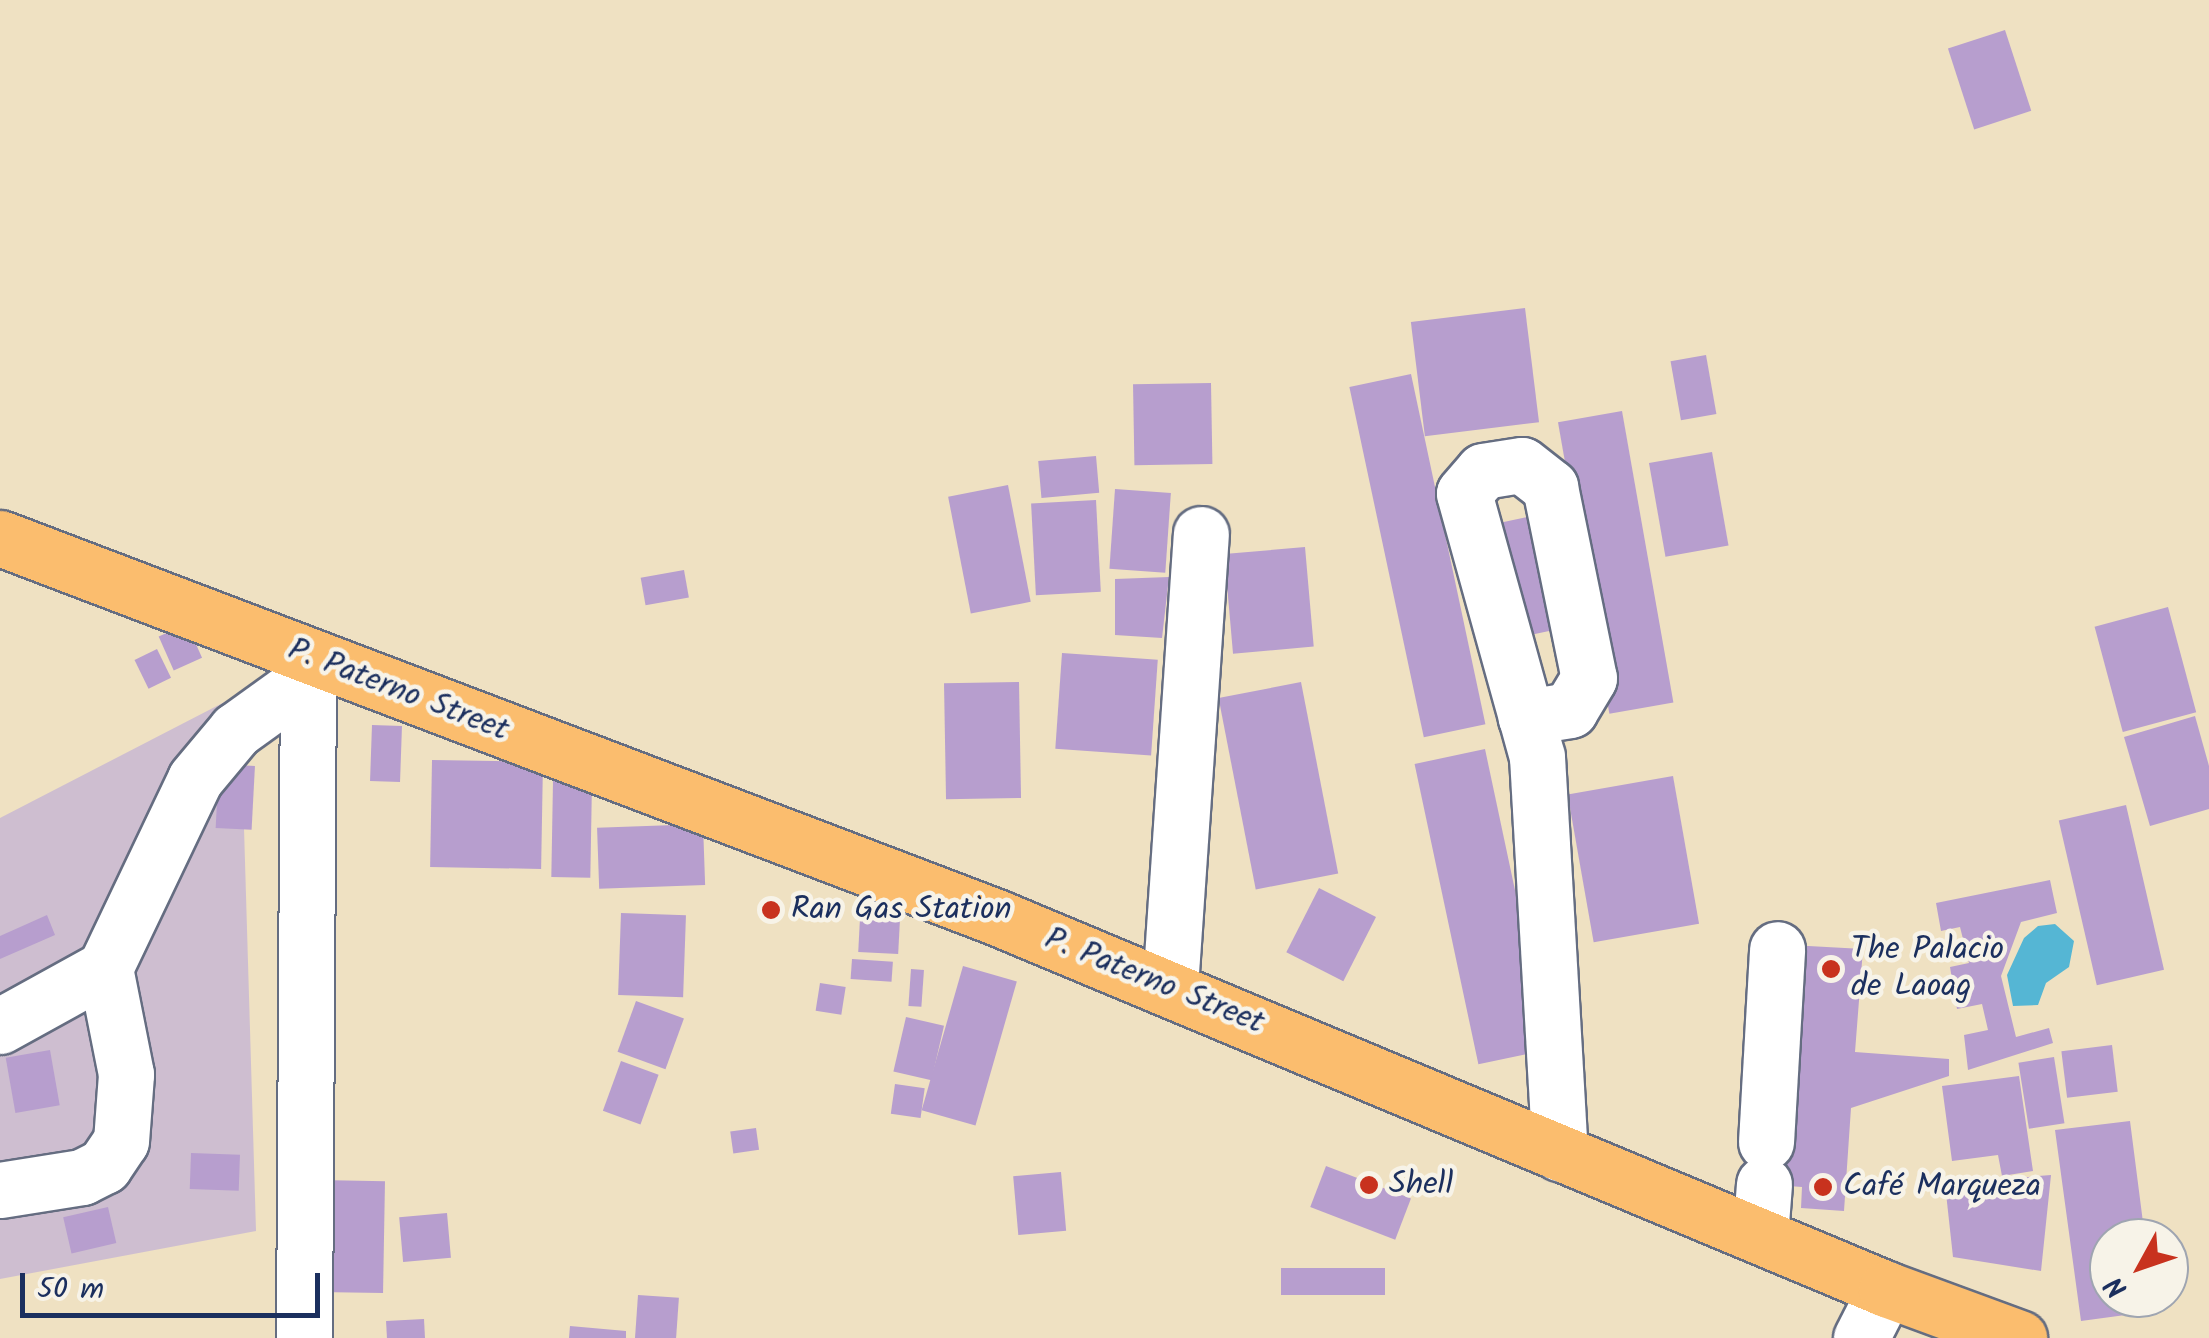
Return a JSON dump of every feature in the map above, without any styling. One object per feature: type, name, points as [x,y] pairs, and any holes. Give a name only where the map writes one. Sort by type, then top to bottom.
[{"type":"main road","name":"P. Paterno Street","points":[[0,538],[308,668],[1170,987],[1560,1153],[1763,1188],[1886,1289],[2020,1338]]},
{"type":"street","points":[[1170,987],[1201,534]]},
{"type":"street","points":[[0,1026],[105,968],[195,779],[236,730],[308,668]]},
{"type":"street","points":[[304,1338],[308,668]]},
{"type":"street","points":[[1526,717],[1537,757],[1560,1153]]},
{"type":"street","points":[[1763,1188],[1777,948]]},
{"type":"street","points":[[0,1190],[82,1177],[104,1166],[121,1141],[126,1074],[105,968]]},
{"type":"street","points":[[1861,1338],[1886,1289]]},
{"type":"shaded area","points":[[240,694],[256,1231],[0,1279],[0,818]]},
{"type":"water","points":[[2055,924],[2074,941],[2069,967],[2046,983],[2038,1005],[2013,1006],[2007,975],[2024,938],[2038,926]]},
{"type":"building","points":[[2005,30],[2031,111],[1974,129],[1948,49]]},
{"type":"building","points":[[1525,308],[1539,422],[1425,436],[1411,322]]},
{"type":"building","points":[[1706,355],[1716,414],[1681,420],[1671,361]]},
{"type":"building","points":[[1411,374],[1485,724],[1424,737],[1349,387]]},
{"type":"building","points":[[1211,383],[1212,464],[1134,465],[1133,384]]},
{"type":"building","points":[[1622,411],[1673,703],[1609,714],[1558,422]]},
{"type":"building","points":[[1712,452],[1728,546],[1665,557],[1649,463]]},
{"type":"building","points":[[1096,456],[1099,493],[1041,498],[1038,461]]},
{"type":"building","points":[[1008,485],[1031,602],[971,613],[948,497]]},
{"type":"building","points":[[1115,489],[1171,493],[1165,573],[1109,569]]},
{"type":"building","points":[[1096,500],[1101,592],[1036,595],[1031,503]]},
{"type":"building","points":[[1551,512],[1575,625],[1524,636],[1500,523]]},
{"type":"building","points":[[1305,547],[1314,647],[1233,654],[1224,554]]},
{"type":"building","points":[[684,570],[689,598],[646,605],[641,578]]},
{"type":"building","points":[[1169,577],[1162,638],[1115,635],[1115,579]]},
{"type":"building","points":[[2168,607],[2196,712],[2123,732],[2095,627]]},
{"type":"building","points":[[187,624],[202,658],[174,670],[159,637]]},
{"type":"building","points":[[157,649],[171,678],[149,689],[135,660]]},
{"type":"building","points":[[1062,653],[1158,660],[1151,755],[1055,749]]},
{"type":"building","points":[[1019,682],[1021,798],[946,799],[944,683]]},
{"type":"building","points":[[1301,682],[1338,873],[1256,889],[1219,698]]},
{"type":"building","points":[[2195,716],[2209,766],[2209,809],[2150,826],[2124,737]]},
{"type":"building","points":[[372,725],[402,726],[400,782],[370,781]]},
{"type":"building","points":[[1485,749],[1549,1049],[1478,1064],[1415,764]]},
{"type":"building","points":[[432,760],[543,762],[541,869],[430,867]]},
{"type":"building","points":[[219,764],[255,766],[252,830],[216,828]]},
{"type":"building","points":[[1673,776],[1699,924],[1594,942],[1568,795]]},
{"type":"building","points":[[553,781],[592,782],[590,878],[551,877]]},
{"type":"building","points":[[2126,805],[2164,970],[2097,985],[2059,821]]},
{"type":"building","points":[[703,824],[705,885],[599,889],[597,828]]},
{"type":"building","points":[[2050,880],[2057,913],[2021,922],[2001,976],[2016,1037],[2049,1028],[2053,1043],[1968,1070],[1964,1035],[1988,1030],[1982,1004],[1957,1009],[1950,967],[1969,963],[1960,927],[1941,931],[1936,903]]},
{"type":"building","points":[[1319,888],[1376,917],[1343,981],[1286,952]]},
{"type":"building","points":[[861,899],[901,901],[898,954],[858,952]]},
{"type":"building","points":[[621,913],[686,915],[683,997],[618,995]]},
{"type":"building","points":[[47,915],[55,935],[0,959],[0,936]]},
{"type":"building","points":[[1790,945],[1863,949],[1855,1052],[1949,1059],[1949,1076],[1851,1108],[1844,1211],[1801,1208],[1802,1187],[1743,1183],[1746,1140]]},
{"type":"building","points":[[852,959],[893,962],[892,982],[851,979]]},
{"type":"building","points":[[963,966],[1017,981],[975,1126],[922,1110]]},
{"type":"building","points":[[911,969],[924,970],[921,1007],[908,1006]]},
{"type":"building","points":[[820,983],[846,987],[841,1015],[816,1011]]},
{"type":"building","points":[[636,1001],[684,1018],[665,1069],[618,1052]]},
{"type":"building","points":[[906,1017],[944,1026],[931,1080],[893,1072]]},
{"type":"building","points":[[2112,1045],[2118,1092],[2067,1098],[2061,1051]]},
{"type":"building","points":[[50,1050],[60,1105],[15,1113],[6,1058]]},
{"type":"building","points":[[2054,1057],[2064,1123],[2029,1129],[2018,1063]]},
{"type":"building","points":[[621,1061],[659,1075],[640,1124],[603,1111]]},
{"type":"building","points":[[2019,1076],[2033,1171],[2002,1176],[1998,1155],[1952,1161],[1942,1086]]},
{"type":"building","points":[[895,1084],[925,1088],[921,1118],[891,1114]]},
{"type":"building","points":[[2130,1121],[2142,1218],[2089,1218],[2089,1318],[2103,1318],[2081,1321],[2055,1130]]},
{"type":"building","points":[[756,1128],[759,1150],[733,1153],[730,1132]]},
{"type":"building","points":[[191,1153],[240,1155],[239,1191],[190,1189]]},
{"type":"building","points":[[1326,1166],[1411,1199],[1395,1240],[1310,1207]]},
{"type":"building","points":[[1061,1172],[1066,1231],[1018,1235],[1013,1176]]},
{"type":"building","points":[[2051,1175],[2041,1271],[1953,1257],[1945,1184]]},
{"type":"building","points":[[320,1180],[385,1181],[383,1293],[318,1292]]},
{"type":"building","points":[[108,1207],[116,1243],[72,1253],[63,1217]]},
{"type":"building","points":[[447,1213],[451,1258],[403,1262],[399,1217]]},
{"type":"building","points":[[1281,1268],[1385,1268],[1385,1295],[1281,1295]]},
{"type":"building","points":[[638,1295],[679,1298],[676,1338],[635,1338]]},
{"type":"building","points":[[424,1319],[425,1338],[387,1338],[386,1321]]},
{"type":"building","points":[[570,1326],[626,1331],[626,1338],[569,1338]]},
{"type":"place","name":"Ran Gas Station","points":[[771,910]]},
{"type":"place","name":"The Palacio de Laoag","points":[[1831,969]]},
{"type":"place","name":"Shell","points":[[1369,1185]]},
{"type":"place","name":"Café Marqueza","points":[[1823,1187]]}]
